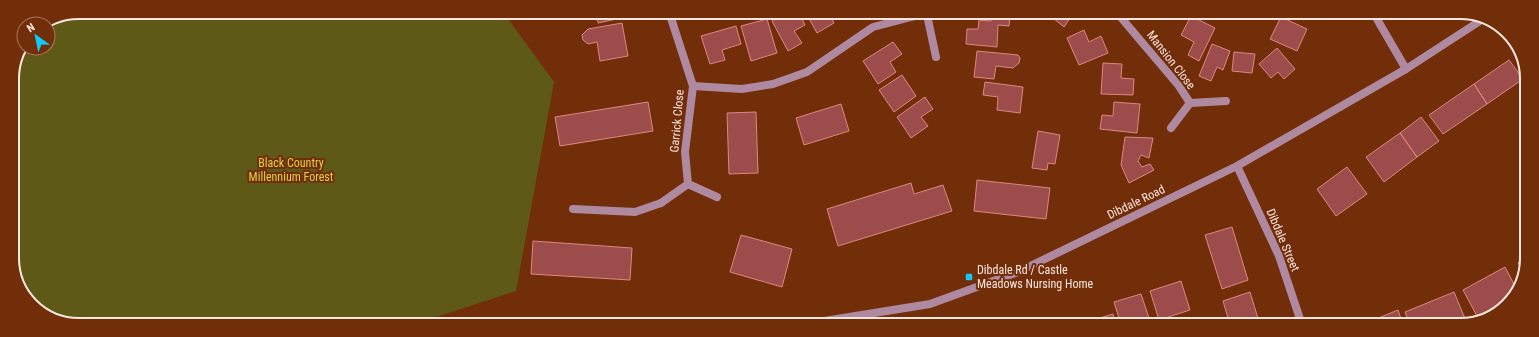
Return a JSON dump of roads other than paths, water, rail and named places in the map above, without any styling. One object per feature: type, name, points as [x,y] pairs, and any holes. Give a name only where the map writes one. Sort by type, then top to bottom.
[{"type":"street","name":"Garrick Close","points":[[671,19],[693,86],[685,152],[688,184]]},
{"type":"street","points":[[693,86],[742,89],[773,84],[807,72],[874,27],[904,19]]},
{"type":"street","points":[[928,19],[936,57]]},
{"type":"street","name":"Mansion Close","points":[[1122,19],[1179,86],[1190,103]]},
{"type":"street","points":[[1377,19],[1406,69]]},
{"type":"street","name":"Dibdale Road","points":[[847,318],[930,304],[1018,272],[1237,166],[1406,69],[1479,22]]},
{"type":"street","name":"Mansion Close","points":[[1171,128],[1190,103],[1226,101]]},
{"type":"street","name":"Dibdale Street","points":[[1237,166],[1279,256],[1300,318]]},
{"type":"street","points":[[573,209],[635,212],[661,203],[688,184],[717,197]]},
{"type":"place","name":"Dibdale Rd / Castle Meadows Nursing Home","points":[[969,277]]},
{"type":"park label","name":"Black Country Millennium Forest","points":[[291,170]]}]
